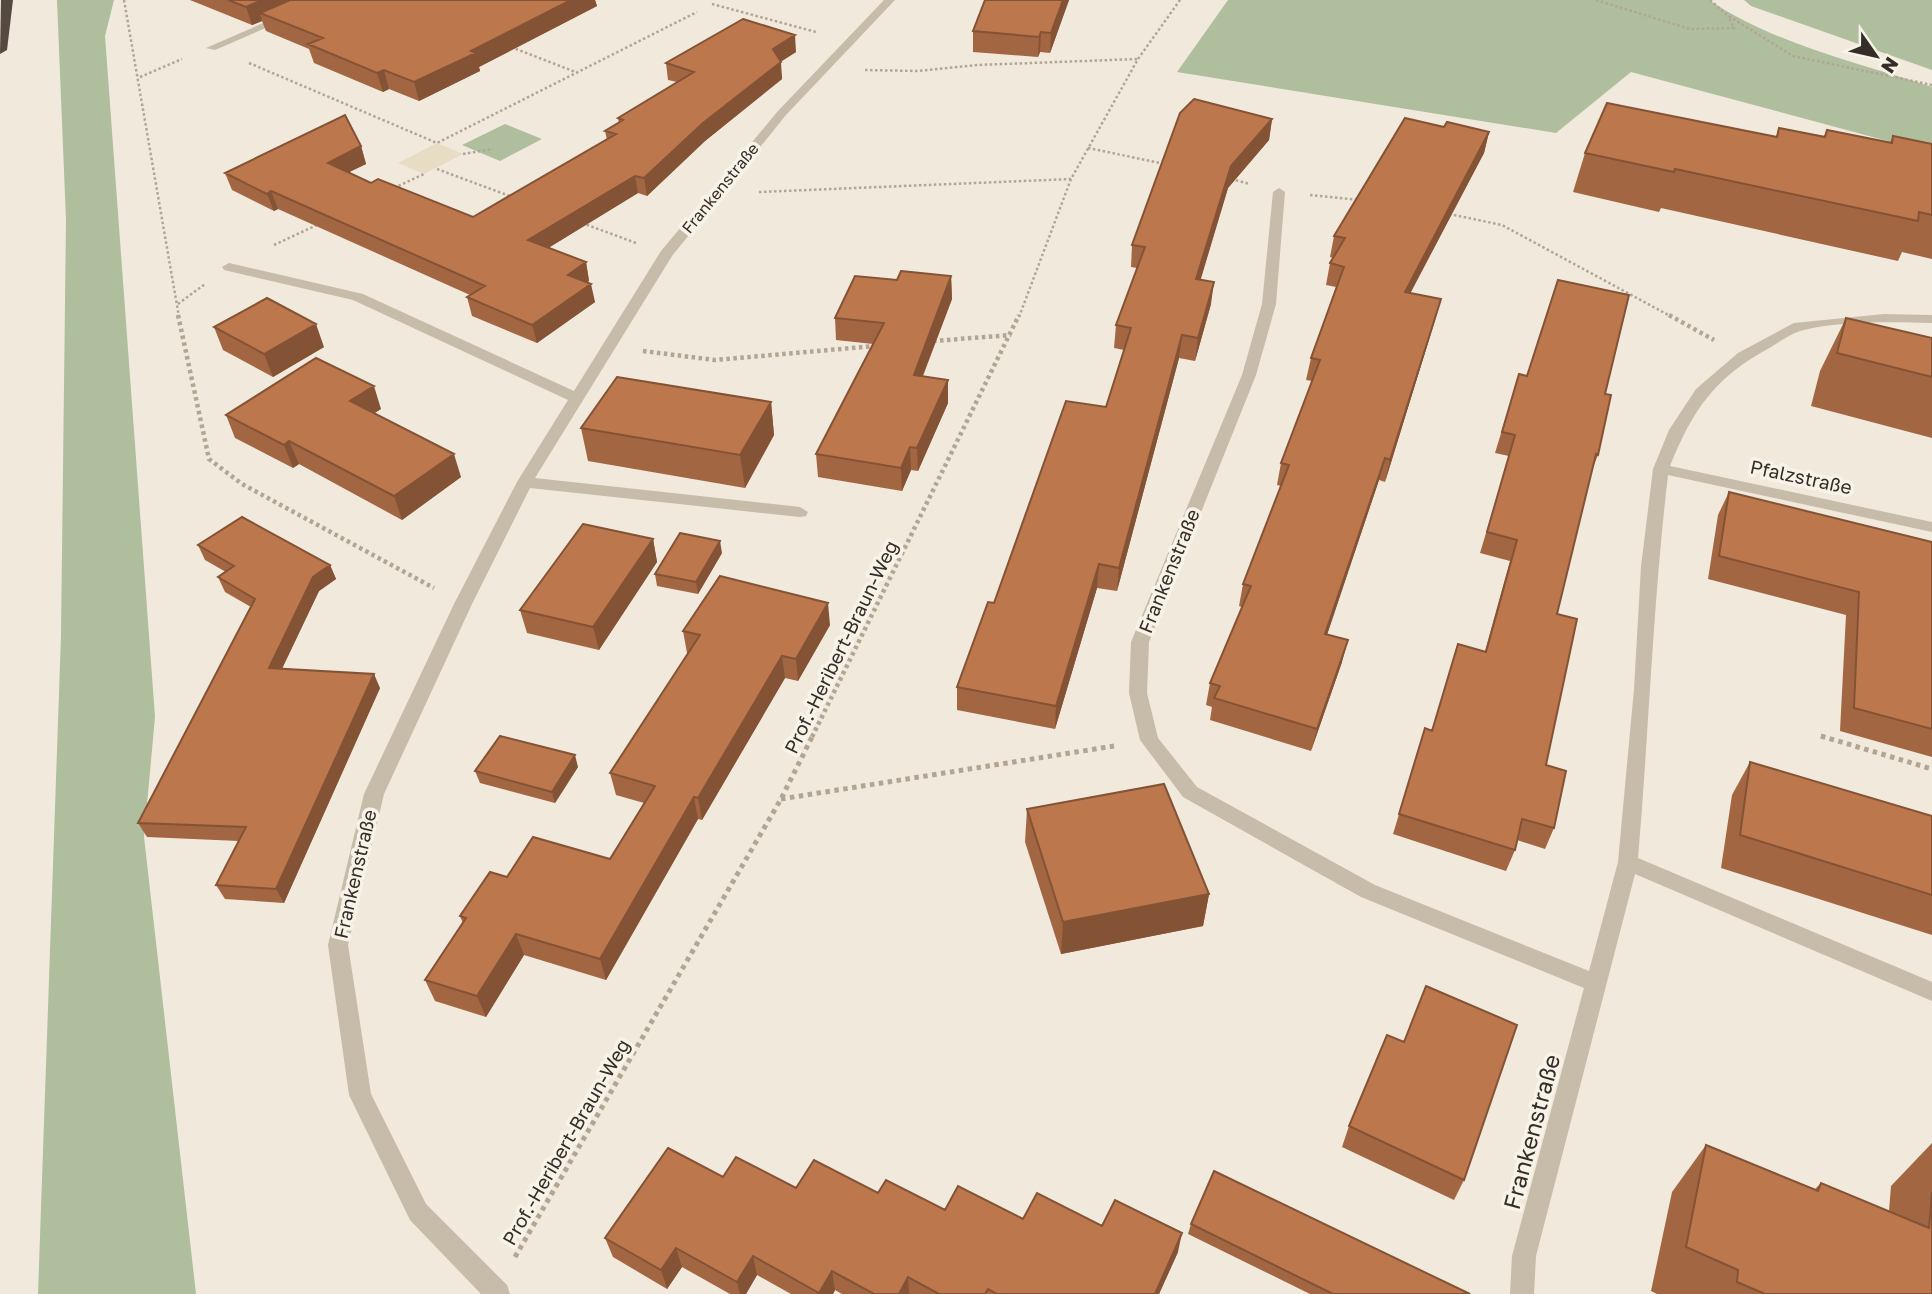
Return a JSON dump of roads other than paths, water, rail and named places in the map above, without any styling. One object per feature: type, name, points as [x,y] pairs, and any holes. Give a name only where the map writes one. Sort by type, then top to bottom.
[{"type":"highway","points":[[0,50],[8,0]]},
{"type":"street","points":[[211,47],[325,0]]},
{"type":"street","name":"Frankenstraße","points":[[497,1293],[418,1212],[359,1095],[338,945],[374,794],[463,604],[525,482],[666,254],[713,194],[822,69],[890,0]]},
{"type":"street","name":"Frankenstraße","points":[[1279,192],[1269,304],[1249,375],[1140,642],[1138,693],[1149,740],[1190,792],[1367,891],[1597,984]]},
{"type":"street","points":[[229,267],[358,297],[576,398]]},
{"type":"street","name":"Frankenstraße","points":[[1522,1294],[1524,1256],[1628,862],[1643,688],[1649,567],[1661,468],[1677,430],[1701,392],[1743,356],[1799,326],[1884,318],[1932,318]]},
{"type":"street","name":"Pfalzstraße","points":[[1661,468],[1932,527]]},
{"type":"street","points":[[525,482],[800,512]]},
{"type":"street","points":[[1628,862],[1932,992]]}]
